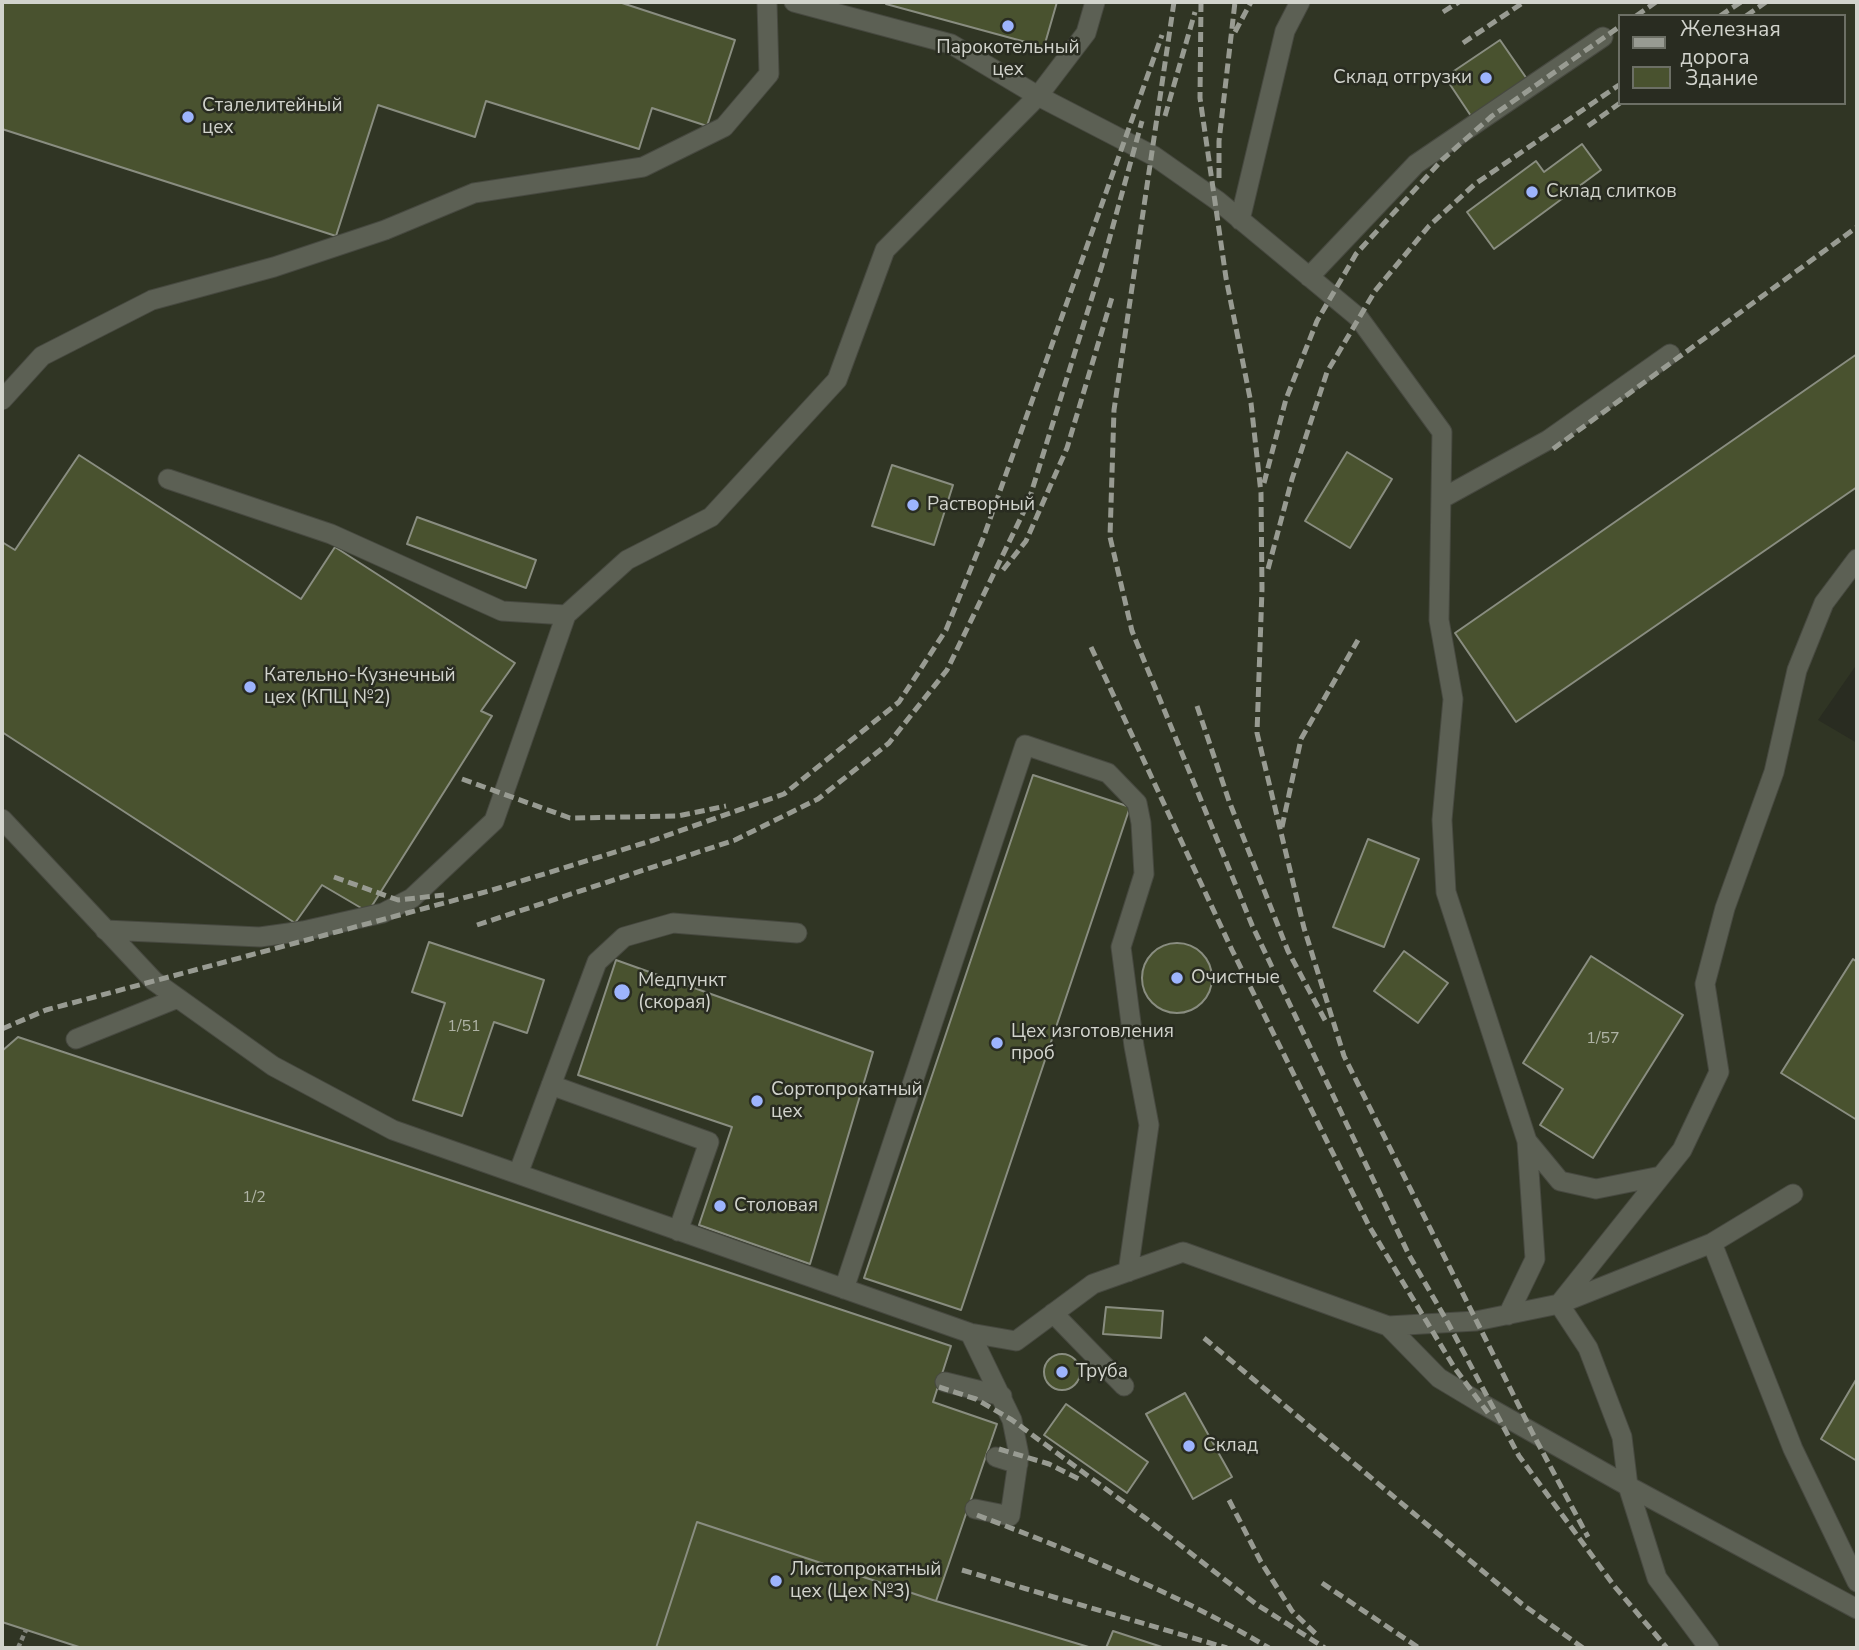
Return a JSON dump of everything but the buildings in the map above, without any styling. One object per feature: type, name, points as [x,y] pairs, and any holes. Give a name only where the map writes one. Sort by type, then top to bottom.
[{"type":"lane","points":[[2,400],[42,356],[152,300],[286,263],[385,230],[474,193],[643,167],[723,127],[769,74],[767,2]]},
{"type":"lane","points":[[794,2],[951,44],[1038,96],[1151,155],[1218,201],[1359,318],[1442,432],[1439,620],[1453,699],[1442,820],[1446,892],[1527,1141],[1535,1259],[1508,1315]]},
{"type":"lane","points":[[105,930],[260,937],[303,931],[383,913],[412,898],[494,821],[566,615],[627,560],[711,517],[837,380],[886,250],[1038,96],[1086,33],[1095,2]]},
{"type":"lane","points":[[1240,220],[1285,31],[1300,2]]},
{"type":"lane","points":[[1308,277],[1416,164],[1603,37]]},
{"type":"lane","points":[[1441,499],[1548,440],[1670,354]]},
{"type":"lane","points":[[168,479],[331,534],[502,611],[566,615]]},
{"type":"lane","points":[[1559,1304],[1682,1150],[1719,1072],[1704,984],[1725,908],[1774,772],[1797,670],[1824,603],[1857,559]]},
{"type":"lane","points":[[844,1289],[1025,745],[1108,773],[1137,803],[1141,823],[1144,874],[1121,947],[1134,1046],[1149,1125],[1128,1272]]},
{"type":"lane","points":[[2,819],[154,981],[273,1066],[393,1130],[970,1333],[1016,1341],[1093,1284],[1183,1252],[1388,1326],[1476,1321],[1559,1304],[1713,1243],[1793,1194]]},
{"type":"lane","points":[[518,1174],[597,962],[624,937],[673,923],[797,933]]},
{"type":"lane","points":[[76,1039],[178,998]]},
{"type":"lane","points":[[551,1085],[709,1142],[678,1231]]},
{"type":"lane","points":[[1527,1141],[1560,1181],[1596,1189],[1661,1176]]},
{"type":"lane","points":[[1713,1243],[1793,1449],[1857,1582]]},
{"type":"lane","points":[[1559,1304],[1588,1348],[1622,1437],[1628,1486],[1657,1578],[1709,1648]]},
{"type":"lane","points":[[1054,1313],[1124,1386]]},
{"type":"lane","points":[[1388,1326],[1439,1378],[1532,1434],[1857,1609]]},
{"type":"lane","points":[[970,1333],[1012,1420],[1019,1455],[1010,1516],[975,1509]]},
{"type":"lane","points":[[945,1382],[1002,1396]]},
{"type":"lane","points":[[996,1457],[1018,1464]]},
{"type":"path","points":[[18,1648],[26,1630]]},
{"type":"shaded area","points":[[2,2],[1857,2],[1857,664],[1818,720],[1857,743],[1857,1648],[2,1648]]},
{"type":"railway","points":[[1174,2],[1114,410],[1110,537],[1132,631],[1252,925],[1409,1255],[1519,1456],[1615,1587],[1667,1648]]},
{"type":"railway","points":[[1201,2],[1200,98],[1226,278],[1251,403],[1261,493],[1262,589],[1257,733],[1304,928],[1344,1056],[1533,1434],[1588,1537]]},
{"type":"railway","points":[[1219,178],[1219,141],[1235,2]]},
{"type":"railway","points":[[1235,32],[1251,2]]},
{"type":"railway","points":[[1443,12],[1459,2]]},
{"type":"railway","points":[[1463,43],[1524,2]]},
{"type":"railway","points":[[1639,14],[1656,2]]},
{"type":"railway","points":[[1723,14],[1741,2]]},
{"type":"railway","points":[[1749,14],[1766,2]]},
{"type":"railway","points":[[1165,116],[1195,12]]},
{"type":"railway","points":[[1264,483],[1286,399],[1317,321],[1356,254],[1442,160],[1492,116],[1618,28]]},
{"type":"railway","points":[[2,1029],[46,1010],[489,891],[654,840],[784,794],[899,702],[946,630],[984,536],[1162,35]]},
{"type":"railway","points":[[1268,569],[1292,479],[1327,372],[1375,291],[1429,226],[1475,184],[1618,86]]},
{"type":"railway","points":[[1588,126],[1618,104]]},
{"type":"railway","points":[[477,925],[735,840],[818,799],[889,743],[947,670],[1028,503],[1103,262],[1142,121]]},
{"type":"railway","points":[[1553,449],[1857,227]]},
{"type":"railway","points":[[1003,570],[1026,541],[1067,448],[1113,294]]},
{"type":"railway","points":[[1282,827],[1301,739],[1358,640]]},
{"type":"railway","points":[[1091,647],[1232,950],[1369,1226],[1454,1367],[1488,1413]]},
{"type":"railway","points":[[1197,706],[1229,801],[1288,951],[1326,1022]]},
{"type":"railway","points":[[462,779],[570,818],[678,816],[726,806]]},
{"type":"railway","points":[[334,877],[398,900],[444,895]]},
{"type":"railway","points":[[1204,1338],[1522,1604],[1583,1648]]},
{"type":"railway","points":[[939,1387],[976,1399],[1012,1420],[1256,1604],[1325,1648]]},
{"type":"railway","points":[[999,1449],[1049,1464],[1081,1480]]},
{"type":"railway","points":[[1229,1500],[1261,1562],[1292,1611],[1318,1636]]},
{"type":"railway","points":[[977,1515],[1089,1559],[1163,1592],[1269,1648]]},
{"type":"railway","points":[[962,1570],[1227,1648]]},
{"type":"railway","points":[[1322,1583],[1419,1648]]},
{"type":"place","name":"Парокотельный цех","points":[[1008,26]]},
{"type":"place","name":"Склад отгрузки","points":[[1486,78]]},
{"type":"place","name":"Сталелитейный цех","points":[[188,117]]},
{"type":"place","name":"Склад слитков","points":[[1532,192]]},
{"type":"place","name":"Растворный","points":[[913,505]]},
{"type":"place","name":"Кательно-Кузнечный цех (КПЦ №2)","points":[[250,687]]},
{"type":"place","name":"Очистные","points":[[1177,978]]},
{"type":"place","name":"Медпункт (скорая)","points":[[622,992]]},
{"type":"place","name":"Цех изготовления проб","points":[[997,1043]]},
{"type":"place","name":"Сортопрокатный цех","points":[[757,1101]]},
{"type":"place","name":"Столовая","points":[[720,1206]]},
{"type":"place","name":"Труба","points":[[1062,1372]]},
{"type":"place","name":"Склад","points":[[1189,1446]]},
{"type":"place","name":"Листопрокатный цех (Цех №3)","points":[[776,1581]]}]
